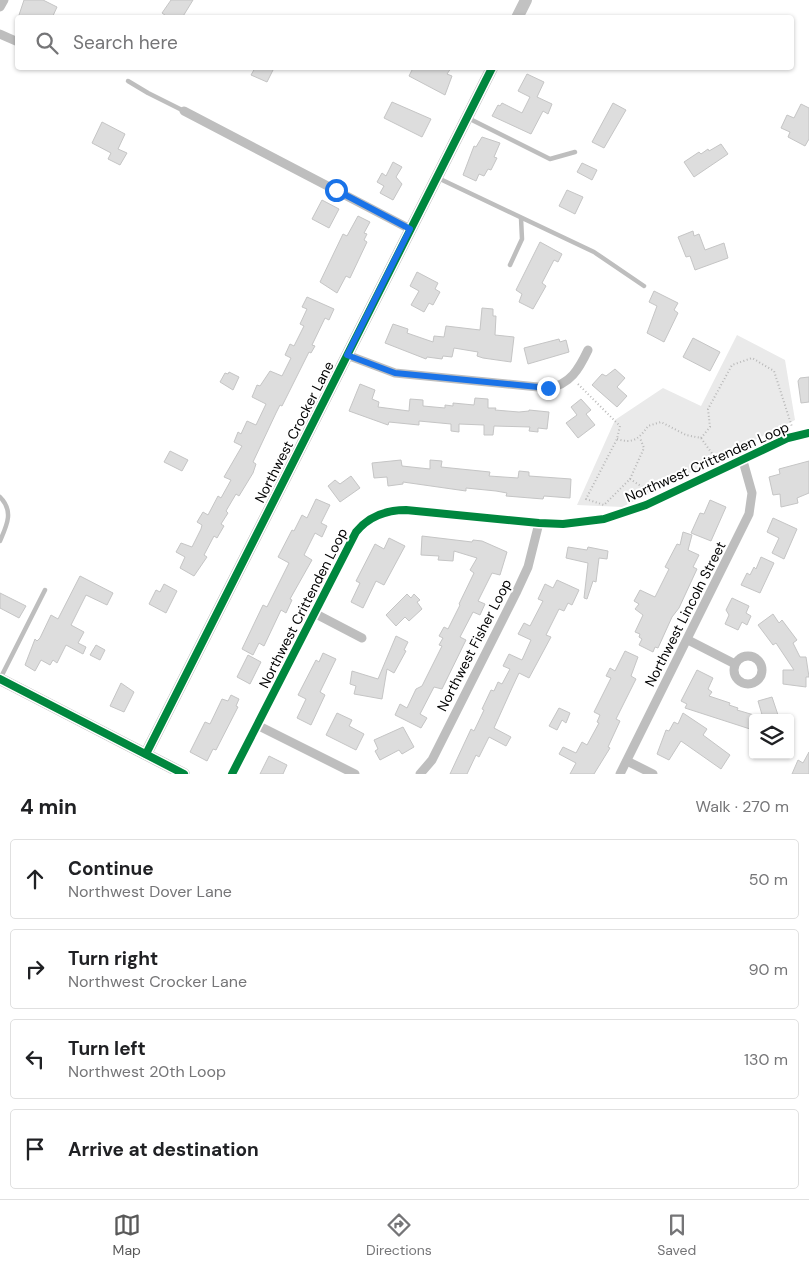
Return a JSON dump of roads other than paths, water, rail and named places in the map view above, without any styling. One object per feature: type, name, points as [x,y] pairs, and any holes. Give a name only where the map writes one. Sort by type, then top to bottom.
[{"type":"street","points":[[0,7],[4,0]]},
{"type":"street","points":[[518,15],[526,0]]},
{"type":"street","points":[[0,34],[15,41]]},
{"type":"street","name":"Northwest Crocker Lane","points":[[146,754],[491,70]]},
{"type":"street","points":[[184,111],[410,229]]},
{"type":"street","points":[[347,355],[383,370],[440,378],[548,388],[561,385],[571,377],[579,368],[588,350]]},
{"type":"street","name":"Northwest Crittenden Loop","points":[[232,774],[356,532],[365,523],[379,514],[406,510],[563,524],[604,519],[656,500],[795,436],[809,433]]},
{"type":"street","name":"Northwest Lincoln Street","points":[[620,774],[749,514],[752,493],[743,461]]},
{"type":"street","name":"Northwest Fisher Loop","points":[[420,774],[432,760],[516,593],[528,567],[538,523]]},
{"type":"street","points":[[314,613],[362,638]]},
{"type":"street","points":[[688,640],[735,664]]},
{"type":"street","points":[[0,678],[184,774]]},
{"type":"street","points":[[257,724],[355,774]]},
{"type":"street","points":[[627,760],[653,774]]},
{"type":"lane","points":[[128,81],[148,94],[184,111]]},
{"type":"lane","points":[[467,117],[550,159],[575,152]]},
{"type":"lane","points":[[436,178],[594,252],[644,286]]},
{"type":"lane","points":[[510,265],[522,239],[521,218]]},
{"type":"lane","points":[[0,497],[7,503],[9,512],[0,541]]},
{"type":"lane","points":[[0,678],[45,590]]}]
